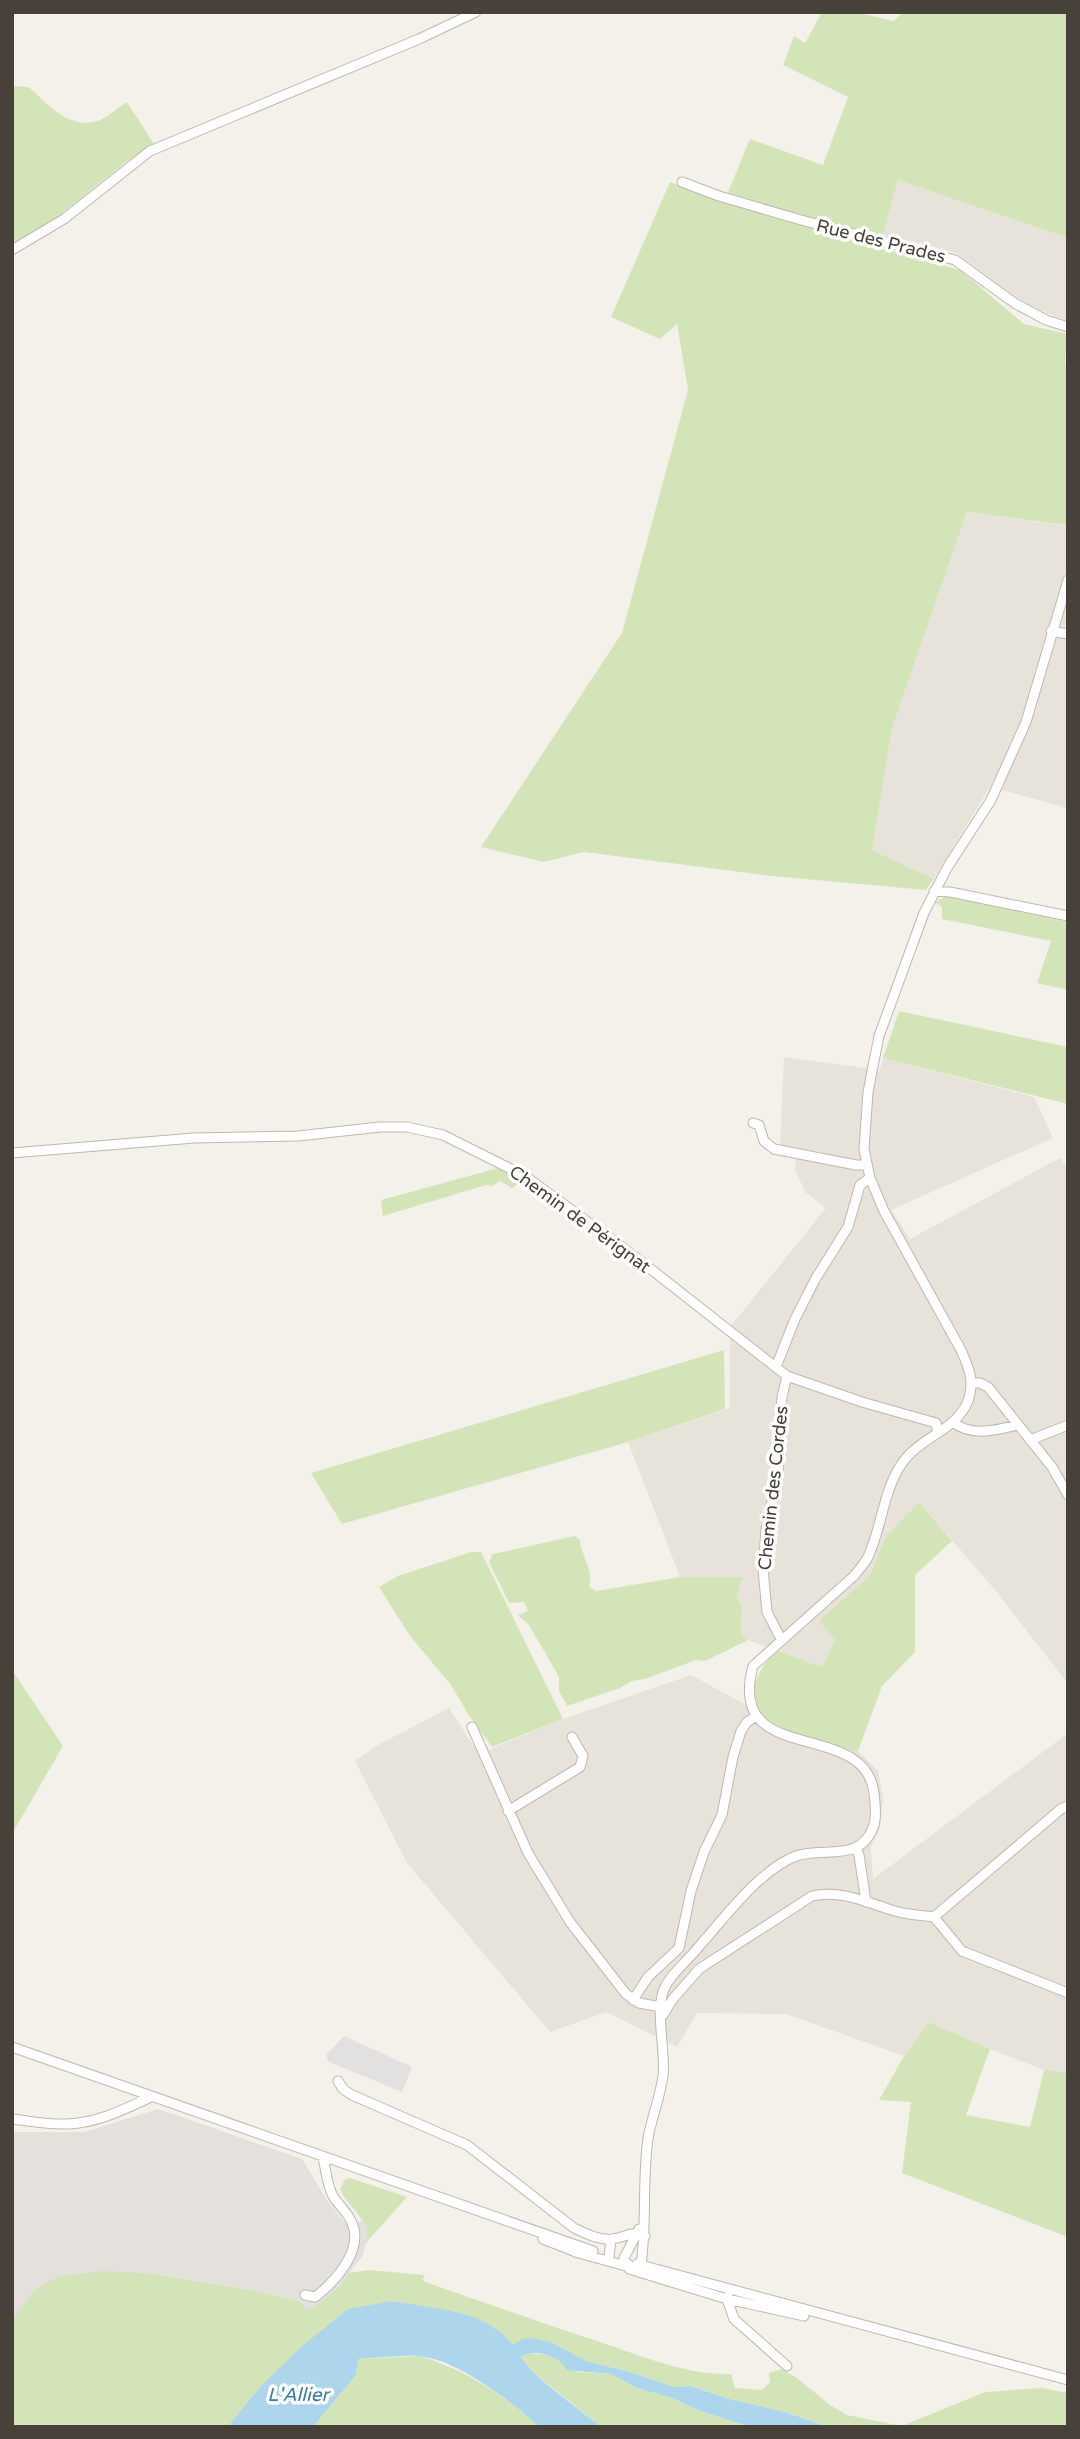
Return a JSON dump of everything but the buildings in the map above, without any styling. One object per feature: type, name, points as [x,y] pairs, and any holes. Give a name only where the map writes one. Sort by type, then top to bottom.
[{"type":"street","points":[[12,250],[64,219],[150,151],[419,39],[476,12]]},
{"type":"street","name":"Rue des Prades","points":[[682,182],[801,220],[956,260],[1016,304],[1046,320],[1068,327]]},
{"type":"street","points":[[638,2268],[648,2139],[663,2077],[663,1991],[751,1888],[797,1856],[845,1852],[856,1848],[874,1825],[876,1807],[873,1784],[866,1769],[856,1759],[834,1749],[796,1740],[771,1729],[755,1717],[749,1689],[753,1666],[855,1575],[867,1558],[895,1474],[906,1457],[954,1423],[966,1405],[972,1383],[961,1350],[884,1211],[870,1178],[864,1149],[868,1092],[879,1036],[896,985],[934,891],[1004,775],[1026,722],[1068,580]]},
{"type":"street","points":[[1051,631],[1068,634]]},
{"type":"street","points":[[934,891],[1068,916]]},
{"type":"street","points":[[753,1123],[759,1125],[764,1140],[774,1149],[866,1165]]},
{"type":"street","name":"Chemin de Pérignat","points":[[12,1153],[194,1138],[298,1136],[380,1127],[407,1127],[443,1135],[525,1176],[787,1376],[836,1394],[936,1423],[938,1433]]},
{"type":"street","points":[[776,1367],[795,1319],[816,1278],[848,1227],[860,1185],[870,1178]]},
{"type":"street","name":"Chemin des Cordes","points":[[781,1639],[767,1612],[763,1569],[766,1530],[778,1473],[782,1397],[787,1376]]},
{"type":"street","points":[[972,1383],[988,1387],[1052,1467],[1068,1495]]},
{"type":"street","points":[[954,1423],[962,1429],[986,1432],[1017,1425]]},
{"type":"street","points":[[1030,1440],[1068,1425]]},
{"type":"street","points":[[633,2000],[648,1977],[678,1948],[691,1891],[704,1852],[722,1815],[741,1731],[747,1722],[755,1717]]},
{"type":"street","points":[[472,1727],[508,1811],[542,1878],[570,1922],[633,2000],[662,2012]]},
{"type":"street","points":[[508,1811],[580,1767],[583,1756],[572,1737]]},
{"type":"street","points":[[934,1917],[1068,1806]]},
{"type":"street","points":[[856,1848],[866,1902]]},
{"type":"street","points":[[662,2012],[699,1969],[812,1896],[823,1894],[841,1895],[899,1912],[934,1917],[962,1951],[1068,1993]]},
{"type":"street","points":[[12,2047],[727,2299],[888,2333]]},
{"type":"street","points":[[338,2081],[343,2089],[352,2095],[467,2145],[574,2228],[591,2236],[611,2240],[633,2232],[641,2235]]},
{"type":"street","points":[[12,2119],[66,2124],[91,2121],[151,2096]]},
{"type":"street","points":[[305,2295],[315,2297],[330,2286],[347,2261],[356,2239],[353,2224],[332,2196],[323,2158]]},
{"type":"street","points":[[435,2196],[575,2252],[730,2289],[1068,2380]]},
{"type":"street","points":[[624,2261],[641,2235]]},
{"type":"street","points":[[609,2257],[611,2240]]},
{"type":"street","points":[[730,2289],[727,2299],[734,2319],[788,2366]]},
{"type":"shaded area","points":[[898,180],[1068,238],[1068,321],[1029,306],[956,253],[883,235]]},
{"type":"shaded area","points":[[967,512],[1068,526],[1068,808],[990,787],[934,879],[872,850],[892,728]]},
{"type":"shaded area","points":[[784,1057],[880,1070],[883,1058],[1034,1097],[1053,1138],[891,1210],[910,1239],[1060,1158],[1068,1168],[1068,1684],[995,1590],[919,1502],[886,1536],[870,1575],[820,1621],[835,1640],[822,1667],[748,1640],[741,1634],[742,1608],[737,1595],[743,1577],[680,1577],[628,1442],[730,1408],[730,1327],[826,1208],[805,1192],[795,1169],[796,1156],[780,1148]]},
{"type":"shaded area","points":[[691,1675],[741,1702],[780,1728],[858,1751],[878,1771],[883,1798],[880,1828],[871,1847],[873,1879],[1068,1733],[1068,2073],[1044,2070],[929,2022],[904,2056],[786,2014],[697,2013],[677,2047],[606,2012],[550,2032],[407,1863],[355,1761],[376,1746],[449,1708],[479,1754],[563,1719]]},
{"type":"shaded area","points":[[344,2036],[412,2067],[402,2092],[329,2062],[326,2055]]},
{"type":"shaded area","points":[[158,2109],[302,2159],[328,2202],[348,2226],[340,2256],[323,2280],[302,2302],[251,2290],[153,2274],[34,2290],[12,2320],[12,2132],[85,2132]]},
{"type":"shaded area","points":[[363,2220],[368,2234],[363,2255],[338,2288],[317,2305],[306,2310],[302,2302],[323,2280],[340,2256],[348,2226]]},
{"type":"green space","points":[[822,12],[855,12],[894,21],[903,12],[1068,12],[1068,238],[898,180],[883,235],[873,246],[960,270],[1024,324],[1068,334],[1065,362],[1068,363],[1068,522],[1066,525],[967,512],[892,728],[872,850],[934,879],[926,890],[771,876],[584,852],[544,862],[481,847],[622,633],[688,390],[677,324],[660,339],[611,317],[670,182],[724,202],[750,139],[823,165],[848,97],[783,65],[794,36],[805,43]]},
{"type":"green space","points":[[12,86],[29,87],[60,114],[79,122],[100,120],[127,102],[154,144],[127,161],[46,226],[12,243]]},
{"type":"green space","points":[[947,896],[1068,922],[1068,990],[1037,983],[1051,941],[942,919],[942,907],[935,902]]},
{"type":"green space","points":[[899,1011],[1068,1047],[1068,1104],[883,1058]]},
{"type":"green space","points":[[498,1168],[521,1182],[512,1188],[500,1181],[493,1186],[486,1185],[383,1216],[381,1200]]},
{"type":"green space","points":[[724,1350],[725,1409],[628,1442],[342,1524],[311,1473]]},
{"type":"green space","points":[[919,1502],[952,1541],[915,1575],[915,1652],[882,1686],[858,1751],[791,1732],[772,1723],[759,1711],[754,1695],[758,1675],[776,1650],[822,1667],[835,1640],[819,1621],[870,1575],[886,1536]]},
{"type":"green space","points":[[575,1536],[580,1540],[589,1568],[589,1586],[596,1591],[680,1577],[743,1577],[737,1595],[742,1608],[741,1634],[748,1640],[705,1661],[696,1660],[567,1706],[559,1691],[559,1677],[529,1625],[518,1615],[528,1611],[524,1602],[509,1603],[489,1562],[493,1554]]},
{"type":"green space","points":[[471,1552],[481,1552],[563,1719],[492,1747],[451,1685],[410,1636],[379,1587],[398,1576]]},
{"type":"green space","points":[[12,1670],[63,1746],[12,1834]]},
{"type":"green space","points":[[929,2022],[990,2049],[966,2115],[1030,2127],[1044,2070],[1068,2073],[1068,2237],[902,2173],[911,2102],[879,2100],[904,2056]]},
{"type":"green space","points":[[350,2178],[407,2197],[366,2243],[367,2235],[362,2220],[340,2189],[345,2179]]},
{"type":"green space","points":[[369,2270],[425,2275],[422,2280],[428,2283],[652,2360],[699,2372],[731,2374],[735,2388],[762,2390],[770,2382],[769,2373],[782,2369],[847,2415],[902,2426],[985,2392],[1042,2388],[1068,2393],[1068,2427],[828,2427],[691,2386],[675,2387],[586,2361],[551,2342],[522,2339],[513,2345],[490,2326],[474,2320],[392,2301],[262,2385],[227,2427],[12,2427],[12,2320],[34,2290],[60,2276],[104,2271],[153,2274],[251,2290],[302,2302],[307,2309],[330,2294],[348,2273]]},
{"type":"green space","points":[[528,2353],[550,2355],[579,2372],[611,2374],[637,2388],[751,2427],[601,2427],[522,2361],[521,2356]]},
{"type":"green space","points":[[420,2356],[455,2369],[484,2385],[540,2427],[313,2427],[356,2375],[358,2359]]},
{"type":"water","name":"L'Allier","points":[[392,2301],[474,2317],[502,2333],[513,2345],[522,2339],[530,2338],[551,2342],[586,2361],[675,2387],[691,2386],[828,2427],[751,2427],[637,2388],[611,2374],[567,2370],[553,2357],[534,2353],[521,2356],[533,2372],[601,2427],[540,2427],[499,2394],[467,2373],[434,2359],[411,2356],[358,2359],[356,2375],[313,2427],[227,2427],[262,2385],[300,2348],[348,2309]]}]
